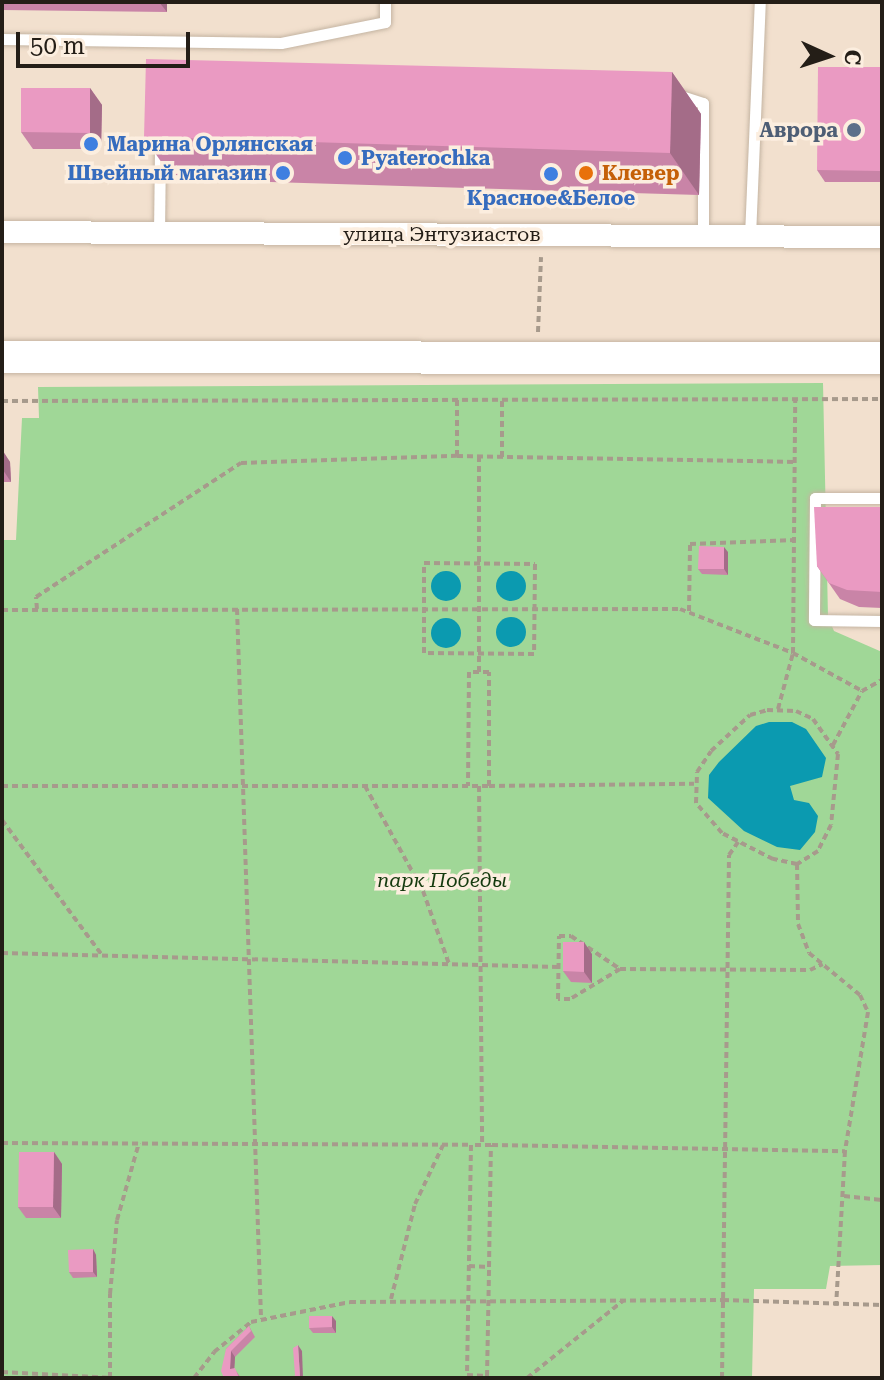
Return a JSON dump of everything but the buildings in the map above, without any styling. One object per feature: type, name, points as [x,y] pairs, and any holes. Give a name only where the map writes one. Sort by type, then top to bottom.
[{"type":"main road","points":[[2,357],[882,358]]},
{"type":"street","name":"улица Энтузиастов","points":[[2,232],[882,237]]},
{"type":"lane","points":[[2,39],[281,43],[385,22],[385,2]]},
{"type":"lane","points":[[750,236],[760,2]]},
{"type":"lane","points":[[665,95],[703,103],[703,236]]},
{"type":"lane","points":[[159,233],[161,134]]},
{"type":"lane","points":[[882,498],[815,498],[814,605],[814,620],[882,621]]},
{"type":"path","points":[[537,357],[542,235]]},
{"type":"path","points":[[778,709],[793,653],[795,399]]},
{"type":"path","points":[[2,401],[882,399]]},
{"type":"path","points":[[457,400],[457,456]]},
{"type":"path","points":[[502,400],[502,457]]},
{"type":"path","points":[[37,609],[36,597],[228,468],[241,463],[457,456],[795,462]]},
{"type":"path","points":[[479,456],[479,672]]},
{"type":"path","points":[[689,611],[690,544],[795,540]]},
{"type":"path","points":[[424,563],[535,564],[534,654],[424,653],[424,609],[424,563]]},
{"type":"path","points":[[237,609],[261,1319]]},
{"type":"path","points":[[2,610],[689,611],[793,653],[862,691]]},
{"type":"path","points":[[468,786],[469,672],[489,672],[489,786]]},
{"type":"path","points":[[833,745],[862,691],[882,680]]},
{"type":"path","points":[[778,709],[813,719],[833,745],[839,770],[831,825],[818,851],[797,864],[738,842],[705,816],[696,803],[694,784],[711,751],[750,715],[778,709]]},
{"type":"path","points":[[2,786],[694,784]]},
{"type":"path","points":[[365,786],[423,891],[449,964]]},
{"type":"path","points":[[479,786],[482,1145]]},
{"type":"path","points":[[2,820],[102,955]]},
{"type":"path","points":[[722,1378],[729,855],[738,842]]},
{"type":"path","points":[[797,864],[798,924],[809,953],[860,995],[868,1012],[845,1151],[836,1306]]},
{"type":"path","points":[[620,969],[571,936],[559,936],[558,999],[570,999],[620,969],[810,970],[823,964]]},
{"type":"path","points":[[2,953],[559,967]]},
{"type":"path","points":[[2,1143],[491,1145],[845,1151]]},
{"type":"path","points":[[2,1372],[112,1378],[110,1294],[117,1220],[139,1143]]},
{"type":"path","points":[[391,1299],[415,1204],[443,1145]]},
{"type":"path","points":[[471,1145],[467,1375],[477,1377],[487,1376],[491,1145]]},
{"type":"path","points":[[844,1196],[882,1200]]},
{"type":"path","points":[[469,1266],[489,1267]]},
{"type":"path","points":[[194,1378],[234,1332],[261,1319],[391,1299],[723,1300],[836,1306],[882,1305]]},
{"type":"path","points":[[527,1378],[624,1300]]},
{"type":"green space","name":"парк Победы","points":[[823,383],[828,617],[834,631],[882,652],[882,1265],[830,1266],[826,1289],[754,1289],[752,1378],[2,1378],[2,540],[16,540],[22,418],[39,418],[38,387]]},
{"type":"water","points":[[446,571],[456,576],[461,586],[456,596],[446,601],[436,596],[431,586],[436,576]]},
{"type":"water","points":[[511,571],[521,576],[526,586],[521,596],[511,601],[501,596],[496,586],[501,576]]},
{"type":"water","points":[[511,617],[522,621],[526,632],[522,643],[511,647],[500,643],[496,632],[500,621]]},
{"type":"water","points":[[446,618],[457,622],[461,633],[457,644],[446,648],[435,644],[431,633],[435,622]]},
{"type":"water","points":[[769,722],[792,722],[806,729],[826,758],[822,777],[790,786],[794,800],[809,803],[818,816],[815,832],[800,850],[777,847],[744,831],[708,798],[709,775],[719,762],[756,726]]},
{"type":"place","name":"Аврора","points":[[854,130]]},
{"type":"place","name":"Марина Орлянская","points":[[91,144]]},
{"type":"place","name":"Pyaterochka","points":[[345,158]]},
{"type":"place","name":"Швейный магазин","points":[[283,173]]},
{"type":"place","name":"Клевер","points":[[586,173]]},
{"type":"place","name":"Красное&Белое","points":[[551,174]]}]
